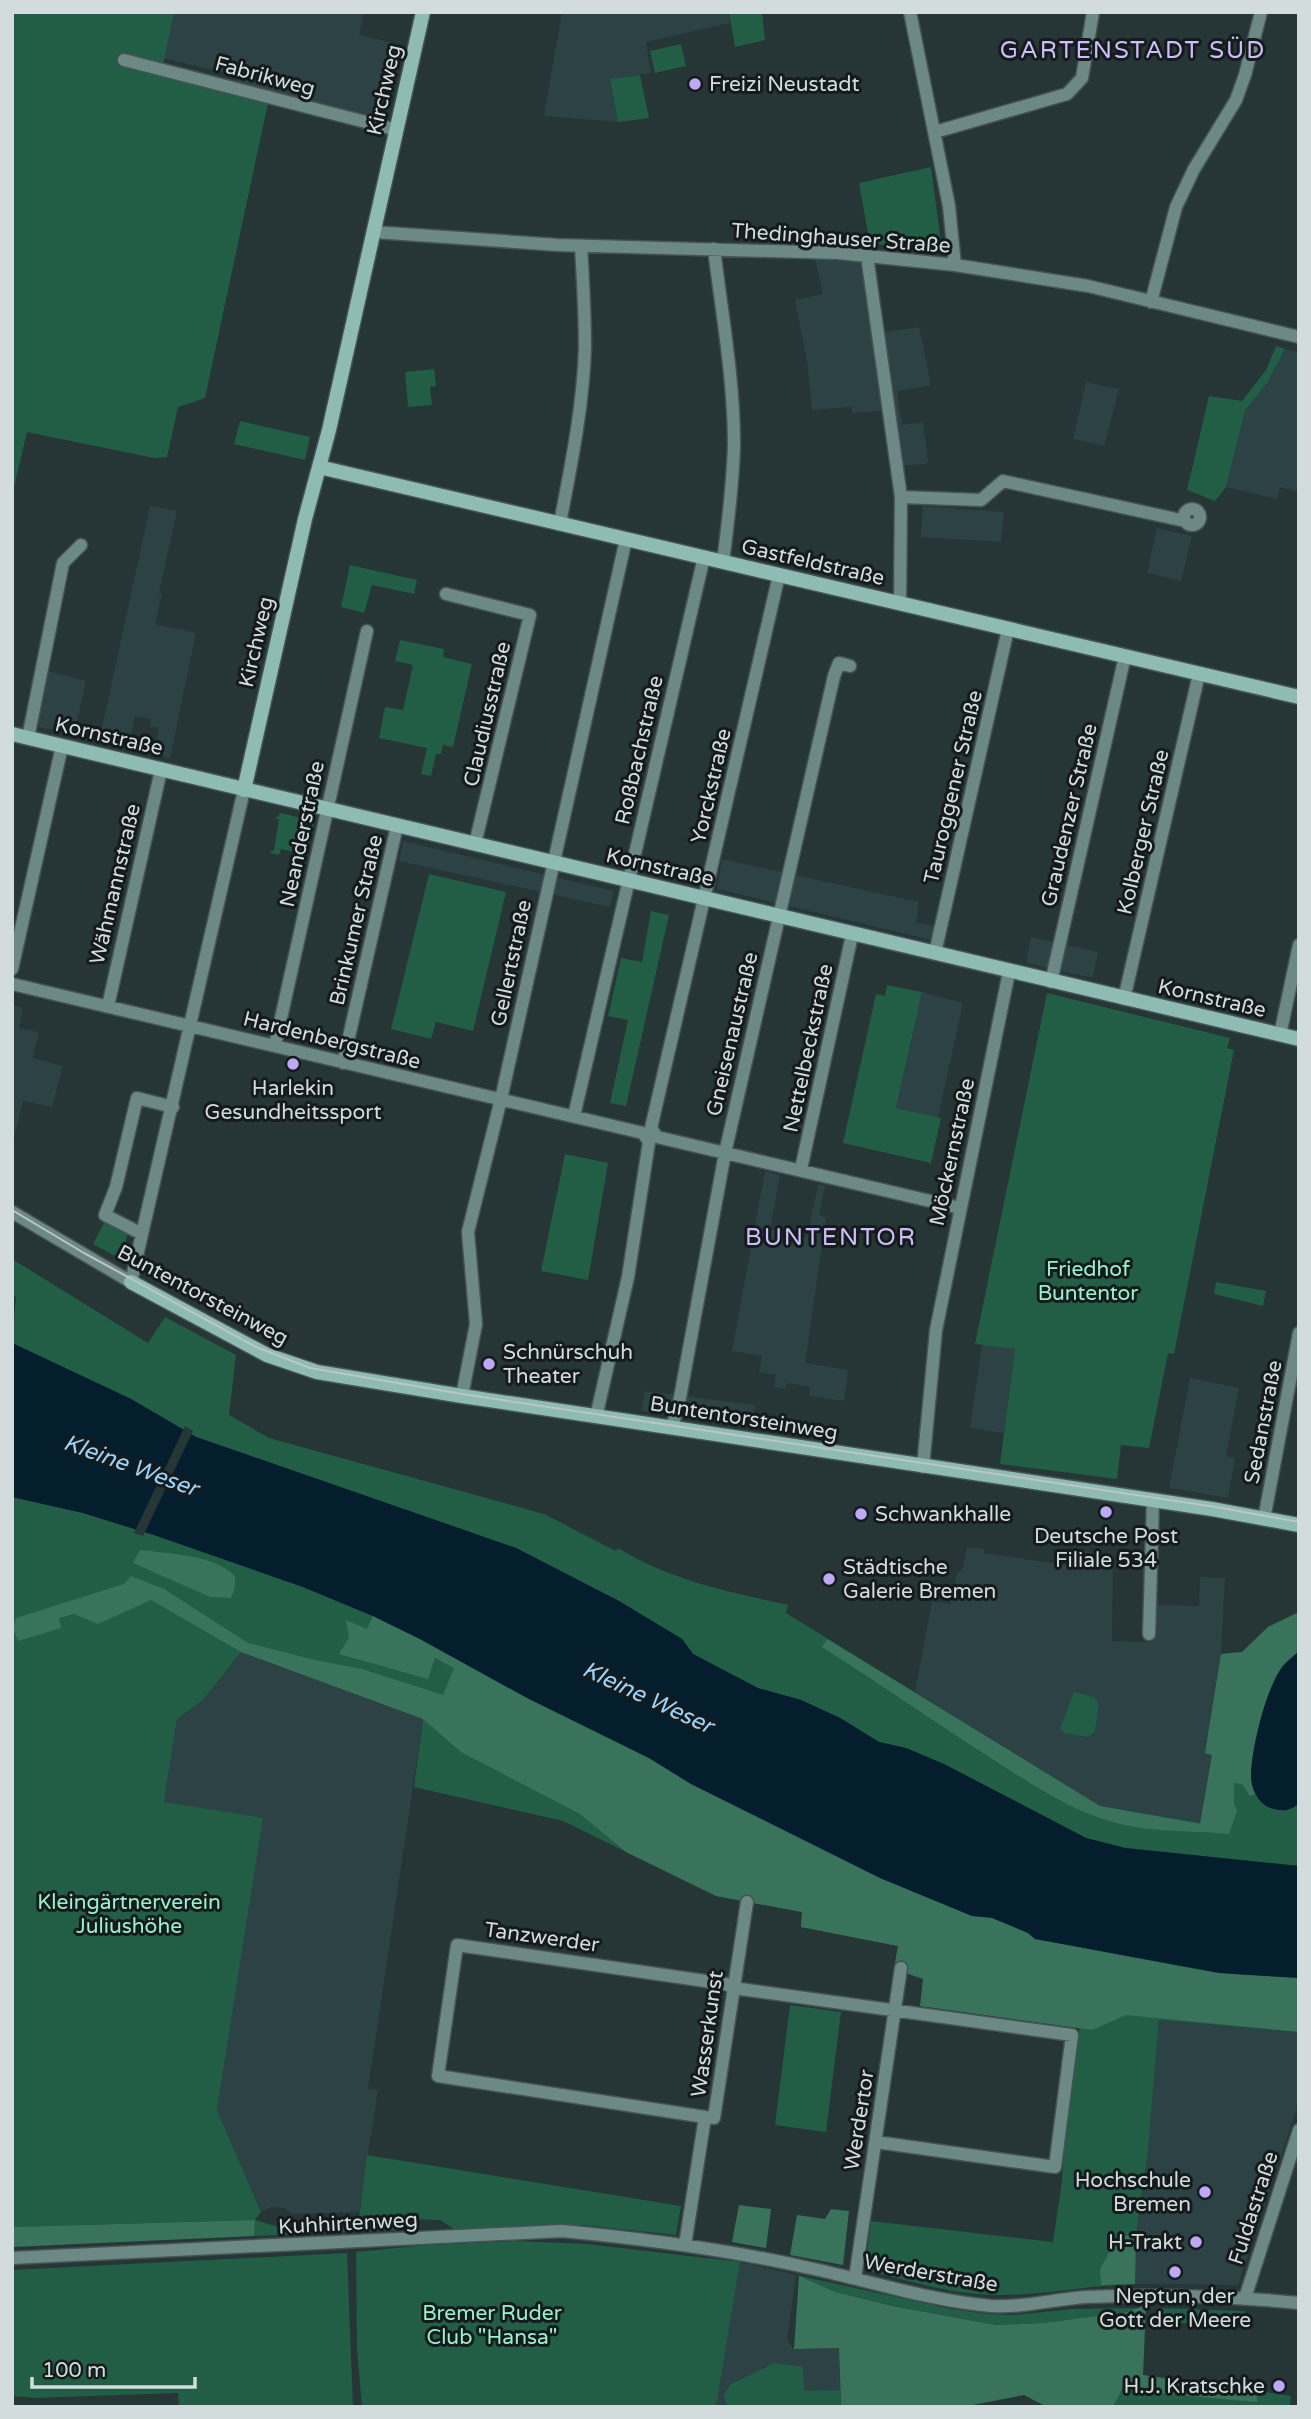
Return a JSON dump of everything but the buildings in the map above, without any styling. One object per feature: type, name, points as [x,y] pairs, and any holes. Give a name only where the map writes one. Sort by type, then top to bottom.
[{"type":"street","name":"Kirchweg","points":[[131,1282],[319,467],[330,430],[423,12]]},
{"type":"street","points":[[910,12],[949,206],[955,265]]},
{"type":"street","points":[[935,132],[1067,94],[1082,78],[1093,12]]},
{"type":"street","points":[[1151,302],[1176,207],[1194,169],[1236,100],[1261,12]]},
{"type":"street","name":"Fabrikweg","points":[[124,60],[397,130]]},
{"type":"street","name":"Thedinghauser Straße","points":[[374,232],[581,246],[867,256],[955,265],[1088,286],[1299,337]]},
{"type":"street","points":[[560,523],[574,450],[583,373],[585,346],[581,246]]},
{"type":"street","points":[[714,249],[730,375],[734,444],[731,502],[723,562]]},
{"type":"street","points":[[867,256],[901,497],[900,604]]},
{"type":"street","name":"Gastfeldstraße","points":[[319,467],[1299,697]]},
{"type":"street","points":[[901,497],[981,500],[1003,481],[1185,521]]},
{"type":"street","name":"Gellertstraße","points":[[462,1396],[476,1324],[468,1232],[501,1099],[626,539]]},
{"type":"street","points":[[28,738],[63,563],[81,545]]},
{"type":"street","name":"Roßbachstraße","points":[[574,1116],[704,557]]},
{"type":"street","name":"Yorckstraße","points":[[596,1417],[628,1277],[649,1142],[647,1130],[779,575]]},
{"type":"street","name":"Claudiusstraße","points":[[446,594],[530,615],[475,844]]},
{"type":"street","name":"Tauroggener Straße","points":[[935,953],[1008,629]]},
{"type":"street","name":"Neanderstraße","points":[[275,1045],[367,631]]},
{"type":"street","name":"Graudenzer Straße","points":[[1051,982],[1125,656]]},
{"type":"street","name":"Gneisenaustraße","points":[[672,1427],[679,1402],[725,1153],[834,676],[839,663],[850,666]]},
{"type":"street","name":"Kolberger Straße","points":[[1124,999],[1199,674]]},
{"type":"street","name":"Kornstraße","points":[[12,734],[1299,1040]]},
{"type":"street","points":[[12,969],[62,746]]},
{"type":"street","name":"Wähmannstraße","points":[[108,1006],[161,770]]},
{"type":"street","name":"Brinkumer Straße","points":[[343,1063],[397,826]]},
{"type":"street","name":"Nettelbeckstraße","points":[[801,1169],[852,934]]},
{"type":"street","points":[[1280,1035],[1299,946]]},
{"type":"street","name":"Möckernstraße","points":[[923,1467],[936,1330],[1009,972]]},
{"type":"street","name":"Hardenbergstraße","points":[[12,984],[343,1063],[647,1130],[657,1137],[960,1208]]},
{"type":"street","points":[[142,1234],[105,1215],[116,1187],[137,1098],[173,1107]]},
{"type":"street","name":"Buntentorsteinweg","points":[[12,1212],[246,1345],[292,1365],[462,1396],[1153,1500],[1299,1525]]},
{"type":"street","name":"Sedanstraße","points":[[1264,1518],[1299,1333]]},
{"type":"street","points":[[1149,1634],[1153,1500]]},
{"type":"street","name":"Wasserkunst","points":[[685,2245],[705,2117],[714,2118],[747,1902]]},
{"type":"street","name":"Tanzwerder","points":[[705,2117],[438,2076],[457,1945],[632,1969],[726,1984],[733,1988],[1072,2035],[1055,2167],[876,2142]]},
{"type":"street","name":"Werdertor","points":[[855,2278],[901,1968]]},
{"type":"street","name":"Fuldastraße","points":[[1245,2298],[1299,2130]]},
{"type":"street","name":"Kuhhirtenweg","points":[[12,2258],[562,2231],[685,2245]]},
{"type":"street","name":"Werderstraße","points":[[685,2245],[754,2256],[938,2297],[993,2306],[1083,2297],[1245,2298],[1299,2303]]},
{"type":"shaded area","points":[[174,12],[364,12],[359,35],[397,44],[379,120],[236,83],[237,76],[163,58]]},
{"type":"shaded area","points":[[562,12],[729,12],[730,23],[646,42],[651,73],[610,79],[618,122],[544,116]]},
{"type":"shaded area","points":[[814,255],[872,259],[884,332],[919,327],[931,385],[897,391],[902,425],[923,422],[928,462],[926,464],[895,466],[888,410],[853,413],[851,407],[812,410],[807,361],[795,300],[823,294]]},
{"type":"shaded area","points":[[1285,349],[1299,352],[1299,492],[1280,487],[1277,499],[1226,487],[1245,411],[1267,383]]},
{"type":"shaded area","points":[[1086,382],[1119,389],[1104,446],[1073,439]]},
{"type":"shaded area","points":[[150,506],[177,511],[155,624],[196,633],[170,758],[153,755],[159,728],[150,726],[151,719],[135,716],[128,749],[99,742]]},
{"type":"shaded area","points":[[923,506],[1004,512],[1001,542],[921,537]]},
{"type":"shaded area","points":[[1157,528],[1192,536],[1181,581],[1147,573]]},
{"type":"shaded area","points":[[47,671],[86,681],[74,734],[35,726]]},
{"type":"shaded area","points":[[403,841],[614,891],[610,907],[399,861]]},
{"type":"shaded area","points":[[722,859],[919,902],[916,923],[934,926],[931,940],[717,889]]},
{"type":"shaded area","points":[[1031,937],[1098,952],[1093,978],[1026,963]]},
{"type":"shaded area","points":[[922,992],[963,1003],[938,1118],[896,1108]]},
{"type":"shaded area","points":[[12,1005],[23,1008],[19,1028],[39,1032],[33,1058],[63,1066],[52,1107],[23,1101],[12,1147]]},
{"type":"shaded area","points":[[765,1171],[780,1175],[770,1229],[807,1237],[818,1184],[825,1185],[819,1215],[826,1218],[805,1363],[848,1370],[844,1401],[810,1396],[810,1387],[787,1383],[785,1389],[774,1387],[776,1375],[759,1372],[762,1356],[732,1351]]},
{"type":"shaded area","points":[[982,1344],[1015,1349],[1004,1433],[970,1428]]},
{"type":"shaded area","points":[[1190,1378],[1239,1388],[1226,1456],[1235,1458],[1228,1498],[1169,1488]]},
{"type":"shaded area","points":[[645,1391],[755,1405],[752,1427],[641,1411]]},
{"type":"shaded area","points":[[967,1547],[984,1549],[984,1553],[1065,1565],[1068,1565],[1070,1550],[1113,1554],[1112,1641],[1153,1642],[1156,1605],[1199,1606],[1200,1577],[1225,1578],[1221,1654],[1205,1752],[1212,1755],[1201,1824],[1100,1806],[915,1692],[932,1601],[950,1604],[957,1574],[963,1568]]},
{"type":"shaded area","points":[[241,1652],[423,1719],[368,2089],[378,2090],[359,2212],[292,2214],[284,2208],[271,2207],[261,2212],[217,2110],[263,1818],[164,1803],[177,1719],[203,1700]]},
{"type":"shaded area","name":"Hochschule Bremen","points":[[1159,2020],[1299,2032],[1299,2102],[1238,2285],[1135,2284],[1136,2234],[1148,2151]]},
{"type":"shaded area","points":[[740,2262],[796,2275],[787,2340],[794,2349],[839,2348],[840,2390],[804,2392],[805,2407],[716,2407]]},
{"type":"green space","points":[[12,12],[174,12],[161,75],[268,103],[205,398],[178,407],[167,457],[154,458],[27,432],[12,496]]},
{"type":"green space","points":[[729,12],[762,12],[765,40],[735,47]]},
{"type":"green space","points":[[681,44],[686,66],[655,73],[650,51]]},
{"type":"green space","points":[[640,75],[649,118],[618,122],[610,79]]},
{"type":"green space","points":[[931,167],[942,250],[870,244],[859,183]]},
{"type":"green space","points":[[1276,346],[1285,349],[1267,383],[1245,411],[1226,487],[1215,501],[1187,490],[1209,396],[1242,401],[1266,370]]},
{"type":"green space","points":[[434,369],[436,386],[430,387],[432,405],[408,407],[405,372]]},
{"type":"green space","points":[[240,421],[310,437],[305,460],[234,444]]},
{"type":"green space","points":[[350,565],[417,580],[414,594],[372,585],[364,613],[341,607]]},
{"type":"green space","points":[[400,640],[444,649],[443,657],[472,664],[453,747],[443,745],[441,754],[436,754],[431,776],[421,774],[427,748],[379,738],[385,707],[403,710],[413,665],[395,661]]},
{"type":"green space","points":[[281,813],[313,821],[307,855],[281,849],[279,855],[271,853],[270,851],[274,850],[279,819],[275,819]]},
{"type":"green space","points":[[429,874],[506,892],[473,1031],[436,1022],[431,1039],[391,1029]]},
{"type":"green space","points":[[651,911],[669,915],[626,1106],[610,1103],[628,1020],[608,1016],[621,958],[642,962]]},
{"type":"green space","points":[[887,985],[922,992],[896,1108],[941,1118],[931,1163],[843,1143],[876,994],[885,996]]},
{"type":"green space","name":"Friedhof Buntentor","points":[[1047,993],[1230,1038],[1227,1048],[1234,1050],[1174,1354],[1168,1353],[1149,1448],[1121,1445],[1117,1479],[1000,1464],[1015,1349],[975,1344]]},
{"type":"green space","points":[[565,1154],[608,1163],[588,1280],[541,1271]]},
{"type":"green space","points":[[105,1221],[128,1232],[121,1259],[93,1244]]},
{"type":"green space","points":[[12,1259],[148,1343],[165,1317],[236,1355],[229,1415],[269,1438],[544,1514],[616,1551],[618,1548],[679,1577],[788,1605],[786,1613],[1100,1806],[1201,1823],[1212,1755],[1205,1753],[1221,1654],[1242,1652],[1268,1627],[1299,1612],[1299,1866],[1125,1848],[1086,1838],[944,1764],[906,1748],[879,1742],[840,1718],[801,1700],[758,1689],[693,1654],[682,1639],[619,1601],[516,1548],[196,1437],[131,1399],[12,1343],[16,1297],[12,1295]]},
{"type":"green space","points":[[1216,1282],[1266,1291],[1263,1306],[1214,1294]]},
{"type":"green space","name":"Kleingärtnerverein Juliushöhe","points":[[12,1497],[83,1513],[154,1535],[303,1587],[373,1616],[880,1878],[1219,1973],[1299,1978],[1299,2032],[1159,2020],[1148,2151],[1136,2234],[1135,2284],[985,2295],[933,2287],[865,2270],[871,2221],[1053,2242],[1082,2008],[894,1969],[898,1946],[801,1927],[802,1912],[716,1896],[563,1821],[414,1787],[423,1719],[241,1652],[203,1700],[177,1719],[164,1802],[263,1818],[217,2110],[261,2212],[255,2220],[282,2228],[400,2227],[400,2230],[254,2236],[254,2220],[12,2227]]},
{"type":"green space","points":[[140,1550],[190,1556],[215,1563],[235,1576],[231,1598],[210,1597],[133,1563]]},
{"type":"green space","points":[[131,1576],[164,1589],[248,1643],[362,1669],[443,1695],[454,1668],[435,1658],[428,1679],[339,1654],[349,1638],[346,1620],[367,1629],[373,1616],[527,1698],[649,1758],[691,1784],[880,1878],[972,1916],[992,1917],[1028,1933],[1035,1939],[1217,1972],[1299,1978],[1299,2032],[1126,2015],[1092,2030],[920,2006],[923,1979],[894,1969],[898,1946],[801,1927],[802,1912],[716,1896],[626,1852],[580,1814],[461,1752],[423,1719],[241,1652],[151,1600],[98,1624],[74,1614],[59,1618],[61,1628],[18,1641],[13,1628],[16,1618],[124,1584]]},
{"type":"green space","points":[[1299,1612],[1299,1651],[1282,1666],[1251,1778],[1256,1794],[1250,1796],[1242,1784],[1234,1783],[1234,1803],[1237,1811],[1229,1834],[1127,1826],[1083,1811],[1013,1772],[822,1647],[827,1639],[1100,1806],[1200,1824],[1212,1755],[1205,1753],[1221,1654],[1242,1652],[1268,1627]]},
{"type":"green space","points":[[1074,1692],[1094,1697],[1099,1704],[1095,1732],[1088,1737],[1064,1733],[1060,1728]]},
{"type":"green space","points":[[790,2005],[841,2012],[826,2132],[775,2125]]},
{"type":"green space","points":[[367,2155],[681,2206],[676,2235],[584,2225],[454,2229],[440,2220],[359,2218]]},
{"type":"green space","points":[[739,2205],[771,2209],[766,2248],[732,2242]]},
{"type":"green space","points":[[831,2209],[849,2211],[843,2265],[790,2255],[797,2215],[825,2219]]},
{"type":"green space","points":[[255,2220],[254,2236],[12,2247],[12,2227]]},
{"type":"green space","points":[[1136,2234],[1135,2284],[1101,2285],[1100,2269],[1117,2238]]},
{"type":"green space","name":"Bremer Ruder Club \"Hansa\"","points":[[514,2241],[587,2244],[740,2262],[716,2407],[362,2407],[357,2348],[356,2252],[426,2245]]},
{"type":"green space","points":[[347,2253],[353,2407],[179,2407],[178,2393],[35,2398],[12,2396],[12,2270]]},
{"type":"green space","points":[[796,2275],[951,2309],[987,2314],[1139,2308],[1043,2323],[996,2325],[834,2292]]},
{"type":"green space","points":[[799,2276],[835,2292],[996,2325],[1043,2323],[1127,2312],[1146,2305],[1143,2375],[1258,2391],[1257,2402],[1166,2394],[1124,2386],[1113,2407],[1047,2407],[1024,2395],[962,2407],[841,2407],[839,2348],[794,2349]]},
{"type":"green space","points":[[1157,2308],[1245,2311],[1244,2326],[1157,2322]]},
{"type":"green space","points":[[775,2363],[803,2367],[804,2391],[840,2390],[841,2407],[727,2407],[724,2394],[731,2384]]},
{"type":"green space","points":[[1124,2386],[1166,2394],[1257,2401],[1258,2391],[1291,2396],[1290,2407],[1113,2407]]},
{"type":"water","name":"Kleine Weser","points":[[12,1343],[131,1399],[196,1437],[516,1548],[619,1601],[682,1639],[693,1654],[758,1688],[801,1700],[840,1718],[879,1742],[906,1748],[944,1764],[1086,1838],[1125,1848],[1299,1866],[1299,1978],[1219,1973],[1035,1939],[1028,1933],[992,1918],[972,1916],[880,1878],[691,1784],[649,1758],[527,1698],[373,1616],[303,1587],[154,1535],[83,1513],[12,1497]]},
{"type":"water","points":[[1299,1651],[1299,1803],[1288,1810],[1278,1810],[1265,1805],[1257,1797],[1251,1782],[1252,1765],[1257,1735],[1271,1688],[1283,1666]]},
{"type":"pier","points":[[185,1426],[193,1431],[143,1536],[134,1533]]},
{"type":"tram line","points":[[12,1210],[84,1253],[256,1347],[310,1368],[462,1394],[1216,1507],[1299,1522]]},
{"type":"place","name":"Freizi Neustadt","points":[[695,84]]},
{"type":"place","name":"Harlekin Gesundheitssport","points":[[293,1064]]},
{"type":"place","name":"Schnürschuh Theater","points":[[489,1364]]},
{"type":"place","name":"Deutsche Post Filiale 534","points":[[1106,1512]]},
{"type":"place","name":"Schwankhalle","points":[[861,1514]]},
{"type":"place","name":"Städtische Galerie Bremen","points":[[829,1579]]},
{"type":"place","name":"Hochschule Bremen","points":[[1205,2192]]},
{"type":"place","name":"H-Trakt","points":[[1196,2242]]},
{"type":"place","name":"Neptun, der Gott der Meere","points":[[1175,2272]]},
{"type":"place","name":"H.J. Kratschke","points":[[1279,2386]]},
{"type":"district","name":"GARTENSTADT SÜD","points":[[1133,50]]},
{"type":"district","name":"BUNTENTOR","points":[[831,1237]]}]
